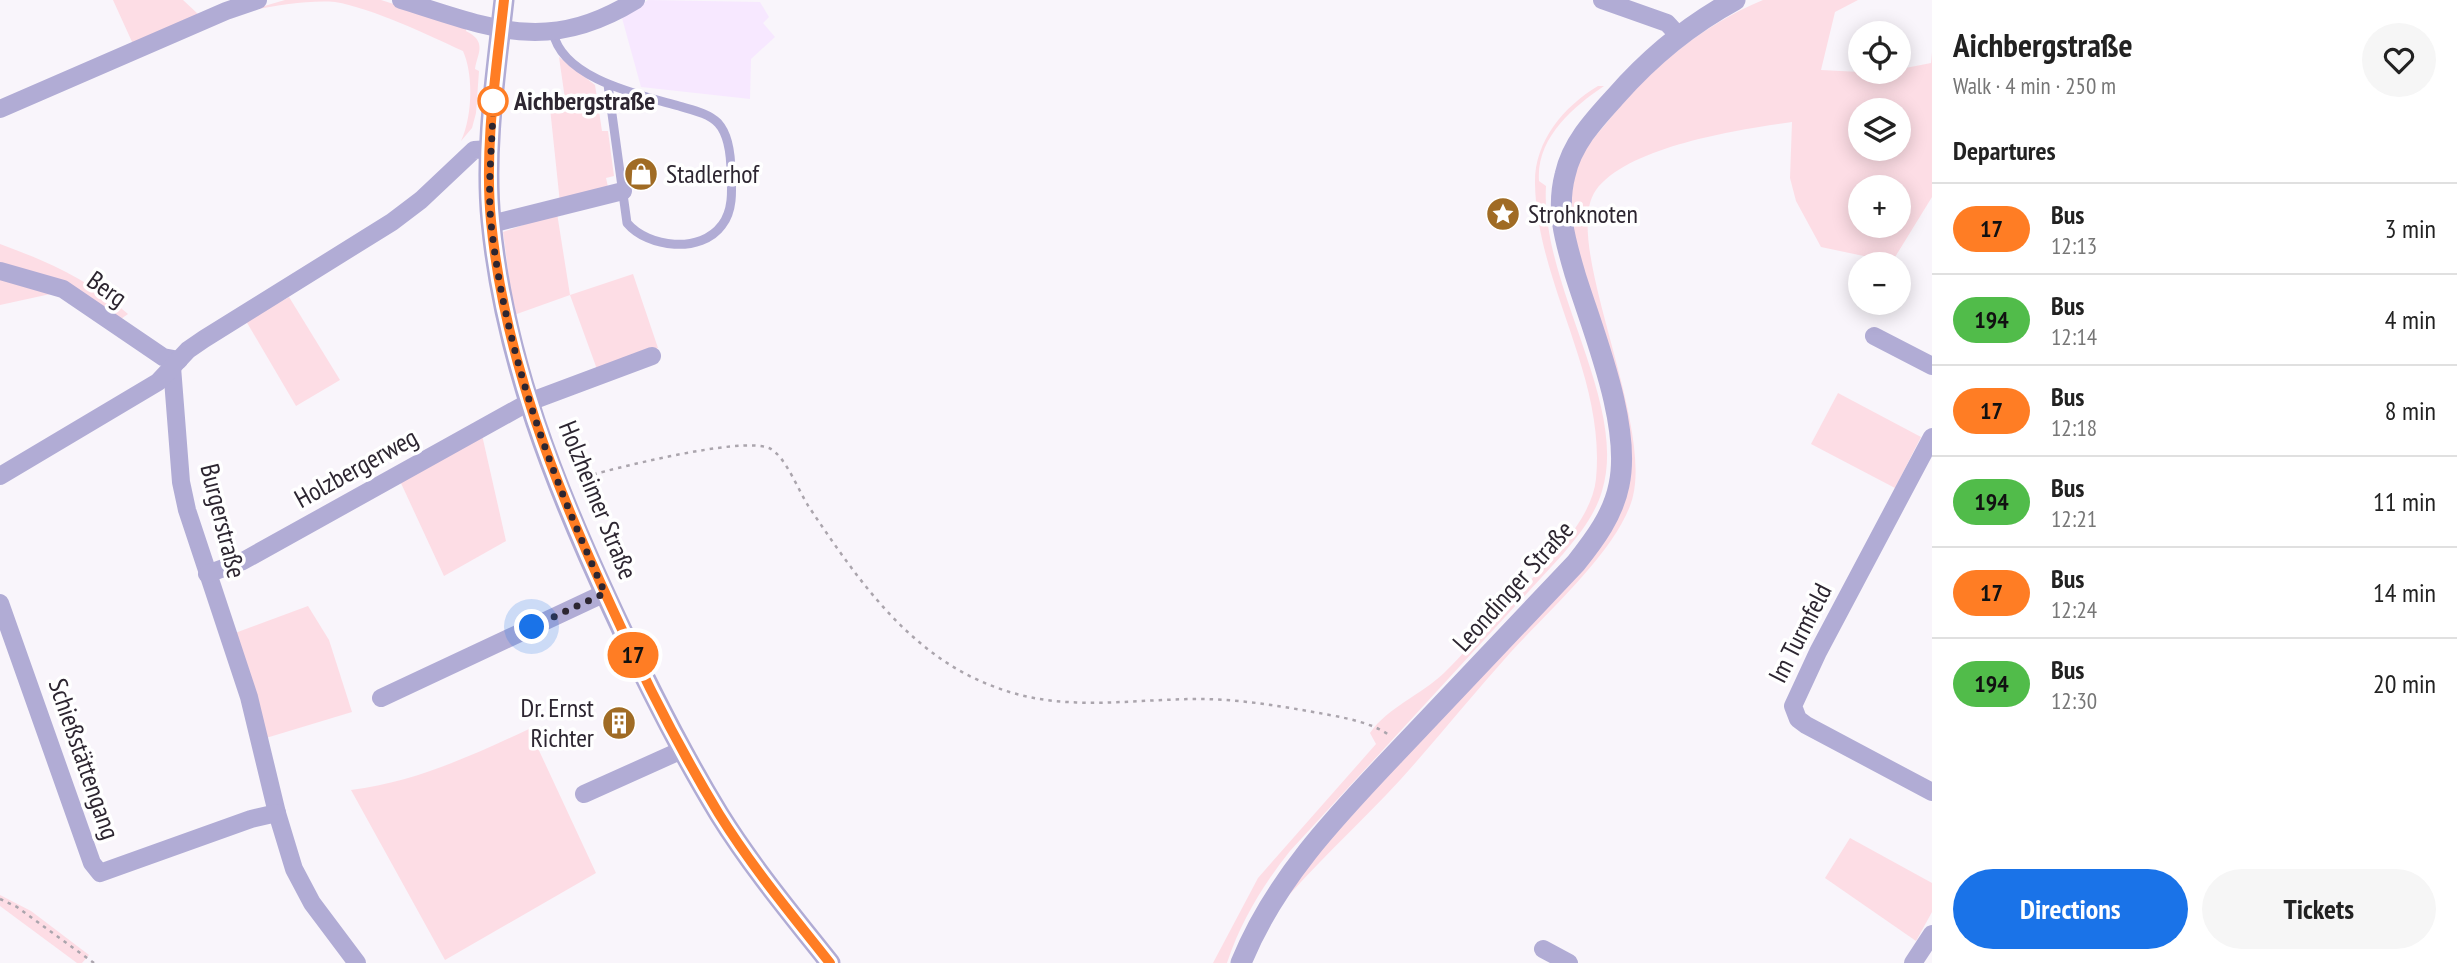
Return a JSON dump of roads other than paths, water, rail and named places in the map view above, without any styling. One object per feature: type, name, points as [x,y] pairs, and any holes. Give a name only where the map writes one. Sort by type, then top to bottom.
[{"type":"street","points":[[0,109],[226,11],[258,0]]},
{"type":"street","points":[[401,0],[501,30],[526,34],[553,32],[615,12],[636,0]]},
{"type":"street","name":"Holzheimer Straße","points":[[504,0],[490,149],[491,224],[511,343],[529,402],[560,486],[605,593],[682,750],[721,816],[766,882],[830,963]]},
{"type":"street","points":[[1602,0],[1667,23],[1678,34]]},
{"type":"street","name":"Leondinger Straße","points":[[1241,963],[1264,913],[1289,873],[1404,744],[1576,563],[1594,541],[1614,503],[1621,468],[1618,420],[1564,235],[1560,201],[1565,172],[1579,141],[1638,71],[1678,34],[1735,0]]},
{"type":"street","points":[[0,475],[158,382],[175,363],[204,339],[393,222],[421,200],[474,150],[490,149]]},
{"type":"street","points":[[491,224],[623,191]]},
{"type":"street","name":"Berg","points":[[0,271],[62,289],[175,363]]},
{"type":"street","points":[[1874,336],[1932,366]]},
{"type":"street","name":"Holzbergerweg","points":[[207,574],[243,561],[529,402],[652,356]]},
{"type":"street","name":"Burgerstraße","points":[[175,363],[181,482],[207,574],[249,697],[277,813],[304,890],[357,963]]},
{"type":"street","name":"Im Turmfeld","points":[[1932,437],[1818,652],[1793,706],[1798,719],[1806,725],[1932,792]]},
{"type":"street","points":[[381,698],[605,593]]},
{"type":"street","name":"Schießstättengang","points":[[0,603],[92,863],[100,873],[251,819],[277,813]]},
{"type":"street","points":[[584,794],[682,750]]},
{"type":"street","points":[[1913,963],[1932,934]]},
{"type":"street","points":[[1543,949],[1569,963]]},
{"type":"lane","points":[[553,32],[555,46],[574,63],[608,85],[709,117],[724,132],[731,168],[728,216],[713,234],[691,242],[663,243],[642,237],[628,223],[608,85]]},
{"type":"place","name":"Aichbergstraße","points":[[493,101]]},
{"type":"place","name":"Stadlerhof","points":[[641,174]]},
{"type":"place","name":"Strohknoten","points":[[1503,214]]},
{"type":"place","name":"Dr. Ernst Richter","points":[[619,723]]}]
